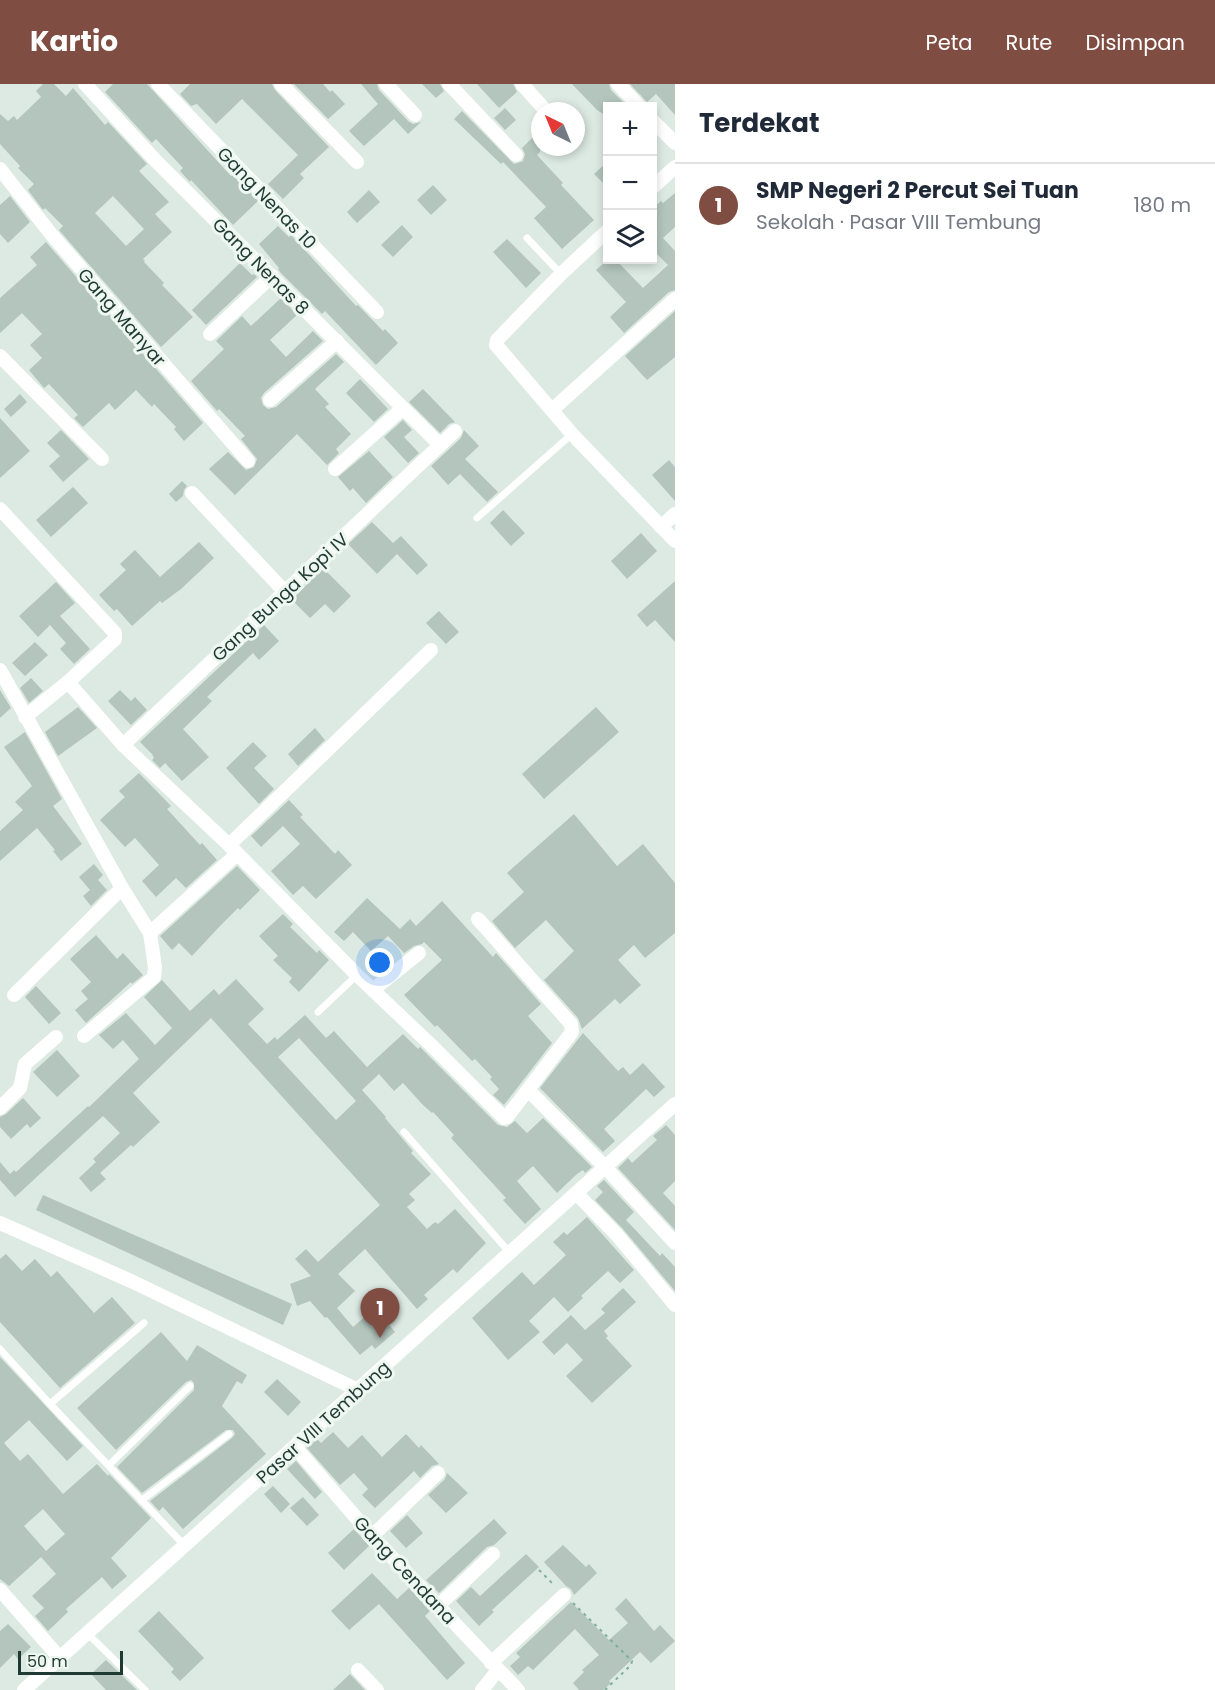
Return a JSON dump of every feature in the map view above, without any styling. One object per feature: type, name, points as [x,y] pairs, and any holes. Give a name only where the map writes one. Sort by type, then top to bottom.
[{"type":"street","name":"Gang Nenas 8","points":[[85,84],[156,161],[337,341],[438,447]]},
{"type":"street","name":"Gang Nenas 10","points":[[158,84],[377,312]]},
{"type":"street","points":[[281,84],[357,162]]},
{"type":"street","points":[[386,84],[415,115]]},
{"type":"street","points":[[448,84],[516,155]]},
{"type":"street","points":[[522,84],[538,102]]},
{"type":"street","points":[[618,84],[635,102]]},
{"type":"street","points":[[657,125],[675,143]]},
{"type":"street","points":[[657,183],[675,167]]},
{"type":"street","name":"Gang Manyar","points":[[0,169],[58,243],[248,461]]},
{"type":"street","points":[[603,235],[561,274],[497,340],[496,345],[572,434],[675,541]]},
{"type":"street","points":[[210,334],[272,276]]},
{"type":"street","points":[[552,410],[675,299]]},
{"type":"street","points":[[270,400],[337,341]]},
{"type":"street","points":[[0,356],[102,459]]},
{"type":"street","points":[[335,469],[403,408]]},
{"type":"street","name":"Gang Bunga Kopi IV","points":[[123,745],[455,431]]},
{"type":"street","points":[[192,493],[285,592]]},
{"type":"street","points":[[0,509],[115,633],[115,639],[25,717]]},
{"type":"street","points":[[661,526],[675,514]]},
{"type":"street","points":[[150,933],[431,650]]},
{"type":"street","points":[[0,670],[122,888],[150,933],[156,968],[154,977],[84,1036]]},
{"type":"street","points":[[68,682],[123,745],[233,849],[502,1117],[507,1117],[529,1091],[572,1028],[571,1024],[478,919]]},
{"type":"street","points":[[14,995],[122,888]]},
{"type":"street","points":[[374,989],[419,953]]},
{"type":"street","points":[[0,1108],[20,1088],[25,1064],[56,1037]]},
{"type":"street","points":[[529,1091],[605,1167],[675,1244]]},
{"type":"street","name":"Pasar VIII Tembung","points":[[24,1690],[675,1104]]},
{"type":"street","points":[[576,1193],[617,1235],[675,1305]]},
{"type":"street","points":[[0,1223],[131,1281],[354,1393]]},
{"type":"street","name":"Gang Cendana","points":[[295,1447],[372,1536],[518,1690]]},
{"type":"street","points":[[372,1536],[438,1473]]},
{"type":"street","points":[[438,1606],[493,1554]]},
{"type":"street","points":[[0,1590],[59,1657]]},
{"type":"street","points":[[482,1690],[495,1666],[564,1595]]},
{"type":"street","points":[[358,1670],[377,1690]]},
{"type":"lane","points":[[527,238],[561,274]]},
{"type":"lane","points":[[477,518],[572,434]]},
{"type":"lane","points":[[318,1012],[357,975]]},
{"type":"lane","points":[[404,1132],[510,1253]]},
{"type":"lane","points":[[50,1404],[144,1323]]},
{"type":"lane","points":[[0,1349],[185,1546]]},
{"type":"lane","points":[[109,1465],[190,1386]]},
{"type":"lane","points":[[142,1500],[229,1434]]},
{"type":"lane","points":[[87,1633],[146,1690]]},
{"type":"path","points":[[539,1570],[632,1661],[631,1665],[605,1690]]},
{"type":"building","points":[[43,84],[54,84],[66,96],[73,88],[105,125],[108,122],[147,164],[139,171],[169,202],[155,214],[172,232],[143,259],[164,283],[162,285],[193,317],[161,347],[59,230],[63,226],[45,208],[43,210],[28,190],[34,184],[18,168],[20,166],[0,144],[0,114],[8,121],[14,116],[17,120],[41,97],[36,91]],"holes":[[[113,196],[144,229],[126,246],[95,213]]]},
{"type":"building","points":[[113,84],[147,84],[231,176],[233,175],[258,201],[233,225],[180,171],[183,168],[156,139],[152,143],[105,92]]},
{"type":"building","points":[[190,84],[272,84],[275,90],[329,147],[300,174],[304,178],[283,199],[268,184],[298,155],[242,99],[216,124],[197,104],[191,106],[180,94]]},
{"type":"building","points":[[294,84],[323,84],[345,104],[328,119]]},
{"type":"building","points":[[361,84],[377,84],[379,90],[408,121],[413,124],[421,122],[408,134],[394,119],[364,146],[349,131],[378,104]]},
{"type":"building","points":[[422,84],[440,84],[444,91],[436,98]]},
{"type":"building","points":[[477,84],[513,84],[517,92],[499,108]]},
{"type":"building","points":[[572,84],[609,84],[611,90],[623,102],[603,102],[603,114]]},
{"type":"building","points":[[630,84],[675,84],[675,115],[656,94],[647,102]]},
{"type":"building","points":[[505,108],[516,120],[505,130],[494,118]]},
{"type":"building","points":[[462,111],[514,164],[523,161],[525,154],[522,148],[531,139],[531,156],[538,156],[594,220],[562,249],[534,218],[546,207],[503,162],[501,164],[454,119]]},
{"type":"building","points":[[603,166],[603,183],[594,174]]},
{"type":"building","points":[[433,185],[447,200],[431,215],[417,200]]},
{"type":"building","points":[[369,190],[380,202],[357,223],[347,212]]},
{"type":"building","points":[[675,193],[675,227],[663,238],[675,251],[675,290],[669,292],[624,333],[610,317],[626,302],[596,270],[603,264],[620,264],[643,288],[668,265],[657,254],[657,205],[661,201],[663,203]]},
{"type":"building","points":[[10,196],[30,222],[8,243],[0,234],[0,205]]},
{"type":"building","points":[[402,225],[413,237],[393,257],[381,245]]},
{"type":"building","points":[[278,226],[289,237],[291,235],[356,306],[358,305],[398,343],[376,365],[325,311],[322,314],[280,272],[259,244]]},
{"type":"building","points":[[507,239],[541,273],[526,288],[493,252]]},
{"type":"building","points":[[46,242],[203,423],[184,441],[174,429],[176,427],[154,404],[152,407],[136,390],[115,410],[109,403],[83,427],[74,418],[78,415],[49,384],[44,388],[29,370],[42,358],[30,345],[42,334],[22,313],[0,333],[0,298],[37,265],[30,257]]},
{"type":"building","points":[[240,263],[257,277],[206,325],[192,310]]},
{"type":"building","points":[[281,298],[297,315],[270,340],[286,357],[313,331],[323,341],[264,393],[261,398],[263,405],[268,409],[276,407],[336,354],[344,362],[315,389],[329,404],[325,407],[351,434],[336,449],[339,453],[327,465],[297,434],[235,495],[209,469],[228,452],[246,470],[254,467],[257,459],[241,439],[245,436],[219,409],[217,411],[191,381],[224,349],[216,341],[242,316],[251,326]]},
{"type":"building","points":[[675,311],[675,357],[647,380],[625,356]]},
{"type":"building","points":[[360,379],[388,409],[374,422],[346,393]]},
{"type":"building","points":[[423,389],[455,422],[449,424],[440,433],[409,402]]},
{"type":"building","points":[[20,394],[27,402],[11,417],[4,409]]},
{"type":"building","points":[[0,418],[30,451],[0,478]]},
{"type":"building","points":[[403,420],[412,430],[404,437],[419,453],[408,463],[384,437]]},
{"type":"building","points":[[61,430],[89,459],[63,482],[49,466],[60,456],[47,443]]},
{"type":"building","points":[[464,430],[479,446],[465,459],[498,492],[487,502],[460,474],[448,485],[431,466],[461,438]]},
{"type":"building","points":[[369,451],[393,477],[366,503],[353,488],[350,491],[338,477]]},
{"type":"building","points":[[669,460],[675,467],[675,501],[652,475]]},
{"type":"building","points":[[182,481],[187,486],[183,496],[176,502],[169,494]]},
{"type":"building","points":[[73,487],[88,503],[51,537],[36,520]]},
{"type":"building","points":[[503,510],[525,533],[511,546],[490,523]]},
{"type":"building","points":[[372,522],[393,543],[401,536],[428,565],[417,575],[397,554],[377,574],[348,544]]},
{"type":"building","points":[[641,533],[657,551],[627,579],[611,561]]},
{"type":"building","points":[[199,542],[214,558],[181,589],[162,603],[160,601],[132,626],[117,609],[114,611],[99,595],[126,570],[120,564],[135,550],[160,577]]},
{"type":"building","points":[[323,568],[351,596],[334,613],[325,604],[310,618],[292,600]]},
{"type":"building","points":[[675,581],[675,642],[655,620],[647,627],[637,615]]},
{"type":"building","points":[[56,582],[75,603],[60,616],[90,649],[74,664],[60,649],[66,643],[50,625],[38,637],[19,616]]},
{"type":"building","points":[[439,611],[459,632],[446,644],[426,623]]},
{"type":"building","points":[[264,625],[279,641],[259,660],[253,653],[207,697],[212,701],[183,729],[209,757],[182,781],[165,763],[160,768],[152,760],[154,758],[152,754],[140,742]]},
{"type":"building","points":[[35,642],[48,655],[25,676],[12,663]]},
{"type":"building","points":[[31,678],[43,691],[29,703],[20,688]]},
{"type":"building","points":[[0,690],[11,708],[0,718]]},
{"type":"building","points":[[120,690],[131,701],[135,697],[147,710],[131,725],[108,701]]},
{"type":"building","points":[[78,707],[97,728],[58,756],[45,732]]},
{"type":"building","points":[[596,707],[619,732],[544,799],[522,774]]},
{"type":"building","points":[[315,728],[325,740],[298,766],[288,754]]},
{"type":"building","points":[[25,732],[62,799],[53,806],[82,844],[61,861],[37,828],[0,861],[0,831],[23,810],[15,802],[32,786],[4,747]]},
{"type":"building","points":[[253,742],[267,756],[254,768],[274,789],[259,804],[226,768]]},
{"type":"building","points":[[139,773],[171,806],[167,809],[217,860],[186,888],[176,878],[156,897],[142,881],[159,865],[135,838],[125,847],[100,820],[125,797],[119,791]]},
{"type":"building","points":[[289,800],[303,815],[300,817],[335,854],[338,850],[352,865],[316,899],[303,886],[293,895],[271,871],[300,844],[283,826],[261,847],[251,836]]},
{"type":"building","points":[[574,814],[617,866],[643,844],[675,883],[675,933],[645,958],[634,945],[618,960],[641,985],[620,1004],[615,999],[582,1029],[578,1018],[544,980],[574,951],[546,920],[515,948],[492,921],[524,892],[507,873]]},
{"type":"building","points":[[94,864],[103,875],[98,880],[107,890],[91,906],[83,896],[90,890],[79,877]]},
{"type":"building","points":[[237,866],[260,890],[240,910],[238,908],[192,956],[179,943],[172,950],[160,936]]},
{"type":"building","points":[[367,898],[400,929],[410,919],[416,926],[442,901],[493,957],[496,953],[541,1004],[528,1016],[552,1043],[504,1105],[493,1095],[499,1089],[490,1079],[492,1077],[475,1059],[472,1061],[437,1025],[435,1027],[404,995],[442,960],[424,942],[404,953],[388,936],[371,951],[353,932],[344,941],[334,932]]},
{"type":"building","points":[[283,914],[293,924],[290,927],[317,953],[319,950],[329,960],[299,992],[289,982],[292,978],[273,960],[278,956],[259,936]]},
{"type":"building","points":[[96,935],[117,959],[123,953],[143,975],[132,984],[131,982],[86,1023],[75,1010],[88,999],[81,991],[91,982],[70,959]]},
{"type":"building","points":[[236,979],[264,1009],[248,1024],[267,1044],[275,1037],[277,1040],[305,1015],[326,1038],[334,1031],[367,1067],[403,1034],[418,1049],[420,1047],[498,1125],[507,1127],[515,1121],[527,1133],[543,1118],[592,1167],[585,1173],[583,1170],[577,1174],[557,1193],[533,1166],[517,1181],[541,1209],[525,1224],[503,1200],[506,1198],[451,1138],[454,1135],[433,1112],[423,1105],[403,1083],[394,1091],[379,1074],[362,1090],[413,1151],[411,1153],[431,1174],[409,1194],[415,1200],[407,1207],[427,1229],[435,1222],[438,1224],[455,1209],[486,1243],[457,1273],[453,1269],[424,1295],[428,1299],[417,1309],[365,1249],[338,1274],[355,1291],[337,1308],[353,1327],[375,1308],[395,1332],[375,1349],[372,1345],[360,1355],[310,1301],[297,1306],[290,1284],[311,1276],[295,1259],[306,1249],[318,1262],[380,1205],[211,1018],[133,1093],[160,1122],[100,1173],[106,1179],[91,1192],[79,1178],[96,1162],[93,1159],[120,1133],[103,1116],[15,1197],[0,1180],[0,1162],[10,1174],[14,1170],[16,1172],[139,1059],[123,1040],[113,1049],[99,1035],[126,1013],[155,1045],[172,1028],[144,997],[162,980],[190,1011],[214,989],[219,995]],"holes":[[[299,1038],[356,1101],[336,1120],[278,1057]]]},
{"type":"building","points":[[36,986],[61,1013],[49,1024],[25,997]]},
{"type":"building","points":[[583,1033],[618,1071],[623,1067],[630,1075],[643,1063],[665,1087],[654,1097],[646,1089],[604,1129],[615,1141],[603,1152],[540,1088]]},
{"type":"building","points":[[57,1050],[80,1076],[57,1097],[33,1072]]},
{"type":"building","points":[[23,1098],[41,1118],[30,1128],[27,1124],[11,1139],[0,1127],[0,1117]]},
{"type":"building","points":[[666,1125],[675,1135],[675,1181],[663,1193],[675,1206],[675,1230],[618,1168],[628,1158],[632,1163],[657,1140],[653,1136]]},
{"type":"building","points":[[604,1180],[634,1212],[626,1220],[660,1256],[662,1253],[675,1267],[675,1291],[623,1229],[595,1200],[603,1192],[597,1186]]},
{"type":"building","points":[[43,1195],[292,1304],[283,1325],[36,1210]]},
{"type":"building","points":[[587,1217],[634,1270],[620,1283],[608,1271],[581,1296],[583,1298],[568,1312],[554,1297],[529,1321],[540,1332],[508,1360],[472,1318],[522,1272],[534,1285],[566,1255],[553,1242],[564,1232],[567,1235]]},
{"type":"building","points":[[6,1254],[22,1271],[35,1259],[51,1277],[57,1271],[94,1313],[112,1297],[135,1323],[60,1388],[0,1322],[0,1259]]},
{"type":"building","points":[[623,1288],[636,1302],[604,1331],[608,1336],[606,1338],[632,1366],[592,1403],[566,1376],[583,1360],[567,1343],[554,1355],[542,1342],[571,1315],[585,1330],[605,1313],[601,1309]]},
{"type":"building","points":[[161,1332],[187,1361],[197,1345],[247,1375],[242,1384],[237,1381],[222,1406],[266,1454],[183,1529],[163,1507],[159,1511],[150,1501],[232,1438],[235,1434],[233,1430],[226,1430],[142,1493],[117,1467],[194,1390],[194,1383],[191,1380],[186,1382],[116,1450],[77,1408]]},
{"type":"building","points":[[0,1357],[83,1446],[67,1461],[29,1420],[4,1443],[20,1461],[28,1454],[63,1494],[97,1464],[151,1518],[111,1558],[127,1576],[112,1589],[102,1577],[66,1609],[68,1612],[48,1631],[35,1616],[44,1608],[32,1596],[56,1574],[41,1557],[9,1586],[0,1579]],"holes":[[[43,1509],[65,1534],[46,1551],[24,1526]]]},
{"type":"building","points":[[277,1379],[301,1402],[288,1416],[264,1392]]},
{"type":"building","points":[[333,1432],[348,1448],[362,1435],[382,1457],[406,1434],[419,1448],[421,1445],[439,1464],[432,1466],[420,1478],[414,1471],[375,1508],[362,1495],[368,1489],[354,1473],[340,1485],[307,1448],[317,1439],[321,1443]]},
{"type":"building","points":[[296,1461],[322,1492],[315,1499],[287,1469]]},
{"type":"building","points":[[447,1473],[468,1493],[446,1513],[428,1495],[445,1479]]},
{"type":"building","points":[[273,1486],[290,1504],[281,1513],[264,1494]]},
{"type":"building","points":[[303,1497],[319,1515],[307,1526],[290,1508]]},
{"type":"building","points":[[407,1515],[423,1533],[406,1548],[390,1531]]},
{"type":"building","points":[[494,1519],[507,1533],[494,1545],[487,1547],[439,1593],[426,1580]]},
{"type":"building","points":[[354,1529],[369,1546],[344,1570],[328,1553]]},
{"type":"building","points":[[563,1545],[586,1567],[589,1564],[597,1573],[574,1595],[571,1589],[544,1562]]},
{"type":"building","points":[[526,1554],[539,1567],[492,1610],[494,1612],[479,1626],[456,1601],[471,1587],[480,1596]]},
{"type":"building","points":[[372,1573],[397,1599],[409,1588],[430,1611],[425,1616],[465,1663],[447,1680],[379,1604],[349,1630],[331,1611]]},
{"type":"building","points":[[626,1598],[654,1631],[660,1625],[675,1641],[651,1663],[640,1652],[609,1681],[611,1683],[603,1690],[579,1690],[573,1683],[584,1672],[582,1670],[599,1655],[575,1629],[533,1670],[528,1666],[518,1675],[510,1666],[520,1657],[516,1653],[571,1602],[609,1640],[628,1623],[615,1609]]},
{"type":"building","points":[[159,1611],[204,1658],[180,1681],[171,1672],[174,1669],[138,1631]]},
{"type":"building","points":[[8,1624],[31,1647],[18,1659],[14,1654],[0,1668],[0,1631]]},
{"type":"building","points":[[106,1660],[137,1690],[106,1690],[91,1674]]},
{"type":"building","points":[[350,1674],[365,1690],[333,1690]]},
{"type":"place","name":"SMP Negeri 2 Percut Sei Tuan","points":[[380,1338]]}]
